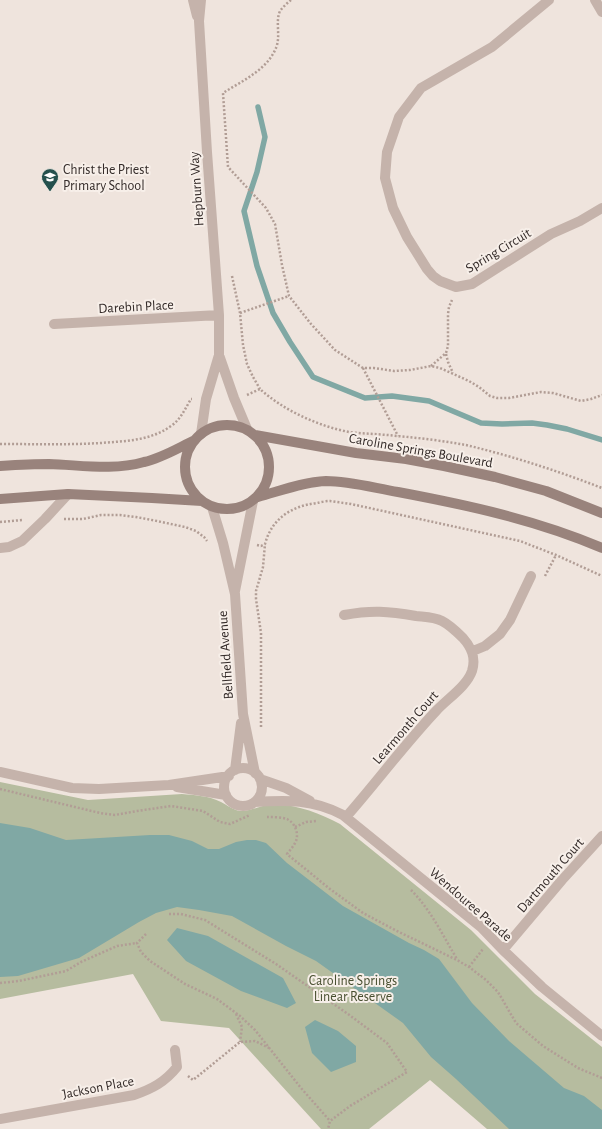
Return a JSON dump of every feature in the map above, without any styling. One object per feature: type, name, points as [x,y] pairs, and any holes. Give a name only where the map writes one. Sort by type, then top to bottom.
[{"type":"main road","points":[[0,466],[49,464],[99,467],[123,466],[145,462],[163,456],[198,437],[211,428],[223,425],[235,425],[251,432],[263,443],[268,454],[270,465],[269,476],[265,488],[256,499]]},
{"type":"main road","name":"Caroline Springs Boulevard","points":[[251,432],[356,453],[406,459],[496,477],[546,491],[602,513]]},
{"type":"main road","points":[[198,437],[189,450],[185,461],[185,472],[188,484],[194,494],[202,501],[212,507],[222,510],[244,506],[256,499],[305,484],[325,482],[346,483],[432,498],[488,510],[544,526],[602,548]]},
{"type":"main road","points":[[0,499],[68,494],[202,501]]},
{"type":"street","name":"Hepburn Way","points":[[193,0],[199,21]]},
{"type":"street","name":"Hepburn Way","points":[[198,437],[206,399],[219,355],[219,315],[199,21],[201,0]]},
{"type":"street","name":"Spring Circuit","points":[[548,0],[492,47],[421,88],[399,117],[387,152],[385,178],[393,208],[407,237],[427,269],[440,281],[456,287],[472,284],[545,238],[580,221],[602,208]]},
{"type":"street","points":[[595,0],[602,12]]},
{"type":"street","name":"Darebin Place","points":[[54,324],[219,315]]},
{"type":"street","name":"Hepburn Way","points":[[219,355],[234,398],[251,432]]},
{"type":"street","points":[[0,548],[15,545],[22,541],[45,520],[68,494]]},
{"type":"street","name":"Bellfield Avenue","points":[[235,594],[256,499]]},
{"type":"street","name":"Bellfield Avenue","points":[[212,507],[223,543],[235,594],[243,714],[257,776]]},
{"type":"street","points":[[344,614],[361,611],[376,611],[435,618],[451,626],[469,644],[472,651],[484,646],[500,634],[510,620],[531,576]]},
{"type":"street","name":"Learmonth Court","points":[[346,818],[409,741],[432,715],[465,683],[472,670],[474,658],[472,651]]},
{"type":"street","name":"Bellfield Avenue","points":[[232,773],[243,714]]},
{"type":"street","points":[[239,769],[247,769],[257,776],[262,787],[258,799],[255,802],[247,805],[239,805],[232,802],[226,795],[224,787],[226,779],[232,773],[239,769]]},
{"type":"street","points":[[0,772],[72,788],[115,789],[169,785],[232,773]]},
{"type":"street","name":"Wendouree Parade","points":[[257,776],[286,788],[315,804]]},
{"type":"street","points":[[169,785],[226,795]]},
{"type":"street","name":"Wendouree Parade","points":[[255,802],[284,800],[315,804],[329,808],[346,818],[481,927],[542,987],[602,1036]]},
{"type":"street","name":"Dartmouth Court","points":[[503,950],[562,880],[602,836]]},
{"type":"street","points":[[175,1050],[177,1067]]},
{"type":"street","name":"Jackson Place","points":[[0,1119],[134,1095],[151,1089],[172,1074],[177,1067]]},
{"type":"path","points":[[291,0],[280,12],[278,18],[277,47],[265,65],[257,72],[222,93],[228,167],[266,208],[275,224],[282,265],[290,296],[335,350],[363,368],[398,436]]},
{"type":"path","points":[[231,274],[240,312],[247,364],[260,388],[269,397],[282,406],[325,426],[349,432],[398,436],[459,444],[542,466],[602,488]]},
{"type":"path","points":[[454,374],[448,362],[446,353],[448,346],[449,307],[456,287]]},
{"type":"path","points":[[240,312],[290,296]]},
{"type":"path","points":[[431,366],[446,353]]},
{"type":"path","points":[[363,368],[394,371],[431,366],[454,374],[479,387],[490,396],[497,398],[509,398],[541,392],[553,393],[581,401],[602,395]]},
{"type":"path","points":[[244,396],[260,388]]},
{"type":"path","points":[[0,444],[76,444],[135,440],[148,437],[162,432],[172,425],[181,416],[190,399],[194,399]]},
{"type":"path","points":[[261,729],[261,633],[256,591],[263,567],[265,544],[270,532],[285,514],[298,507],[328,501],[351,504],[520,541],[556,555],[602,576]]},
{"type":"path","points":[[0,522],[8,520],[83,519],[120,515],[185,527],[196,531],[204,537],[208,543],[223,543]]},
{"type":"path","points":[[245,544],[261,546],[265,544]]},
{"type":"path","points":[[0,789],[114,816],[171,806],[202,811],[220,822],[230,824],[252,815]]},
{"type":"path","points":[[284,800],[284,818]]},
{"type":"path","points":[[260,816],[284,818],[290,821],[295,827],[297,838],[294,845],[286,854],[330,889],[363,913],[469,967],[486,980],[498,992],[516,1023],[543,1046],[578,1068],[602,1078]]},
{"type":"path","points":[[295,827],[312,820],[321,821]]},
{"type":"path","points":[[407,887],[418,898],[430,914],[457,960]]},
{"type":"path","points":[[169,914],[181,914],[205,920],[276,964],[387,1043],[407,1072],[350,1106],[330,1121],[328,1129]]},
{"type":"path","points":[[0,983],[19,981],[66,971],[81,962],[117,946],[137,943],[146,934]]},
{"type":"path","points":[[137,943],[141,952],[150,961],[184,984],[217,999],[255,1030],[301,1088],[330,1121]]},
{"type":"path","points":[[469,967],[486,946]]},
{"type":"path","points":[[235,1013],[242,1027],[240,1042]]},
{"type":"path","points":[[177,1067],[193,1080],[240,1042],[255,1041],[269,1048]]},
{"type":"green space","name":"Caroline Springs Linear Reserve","points":[[0,782],[88,800],[182,794],[212,798],[240,811],[266,805],[297,807],[324,816],[340,824],[471,930],[535,994],[602,1047],[602,1129],[487,1129],[430,1080],[369,1129],[321,1129],[229,1028],[161,1021],[133,974],[0,999]]},
{"type":"water","points":[[0,823],[30,828],[66,840],[169,835],[192,841],[208,849],[219,849],[236,842],[247,840],[256,840],[266,843],[287,863],[343,906],[439,959],[472,1003],[509,1041],[564,1088],[584,1096],[602,1110],[602,1129],[509,1129],[431,1057],[403,1023],[316,961],[232,916],[177,907],[156,913],[79,958],[18,976],[0,977]]},
{"type":"water","points":[[177,928],[208,936],[283,978],[296,1003],[287,1008],[241,991],[186,961],[167,940]]},
{"type":"water","points":[[315,1020],[338,1031],[356,1046],[356,1062],[331,1072],[312,1053],[305,1027]]},
{"type":"waterway","points":[[258,107],[265,137],[257,172],[244,211],[257,266],[273,313],[313,377],[365,398],[392,396],[429,401],[481,423],[532,423],[547,425],[567,429],[602,440]]},
{"type":"place","name":"Christ the Priest Primary School","points":[[50,192]]}]
